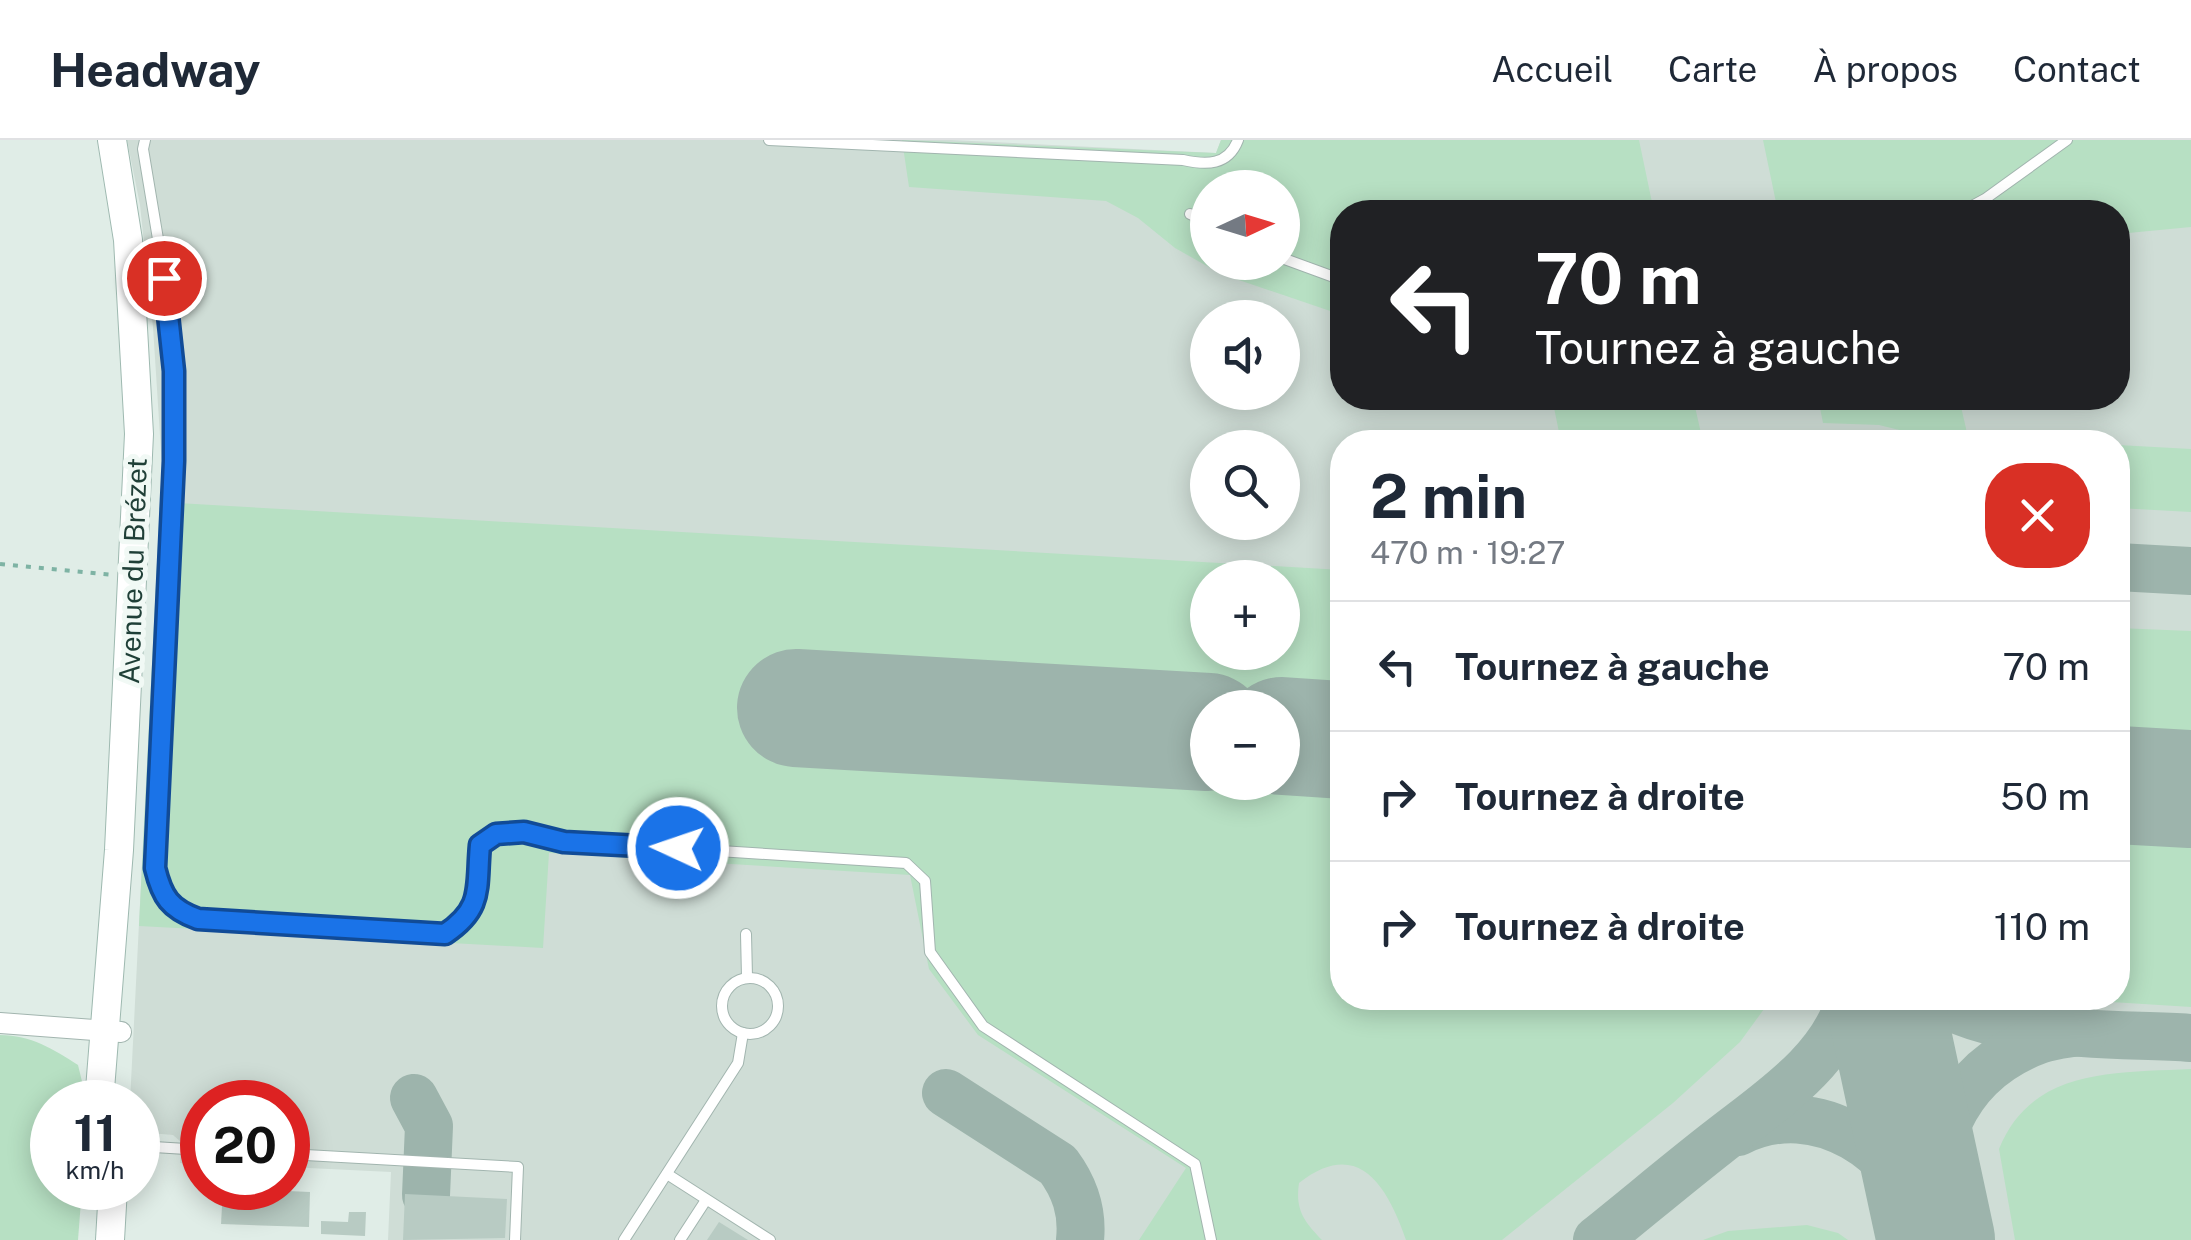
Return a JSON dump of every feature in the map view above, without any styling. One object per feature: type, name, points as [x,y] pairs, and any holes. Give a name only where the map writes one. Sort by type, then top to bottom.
[{"type":"main road","name":"Avenue du Brézet","points":[[97,140],[116,242],[130,291]]},
{"type":"main road","name":"Avenue du Brézet","points":[[112,140],[128,240],[138,434],[112,1032],[116,1080]]},
{"type":"main road","name":"Avenue du Brézet","points":[[103,1080],[112,1032]]},
{"type":"main road","points":[[92,1240],[94,1210]]},
{"type":"main road","points":[[110,1240],[112,1210]]},
{"type":"street","points":[[0,1023],[112,1032]]},
{"type":"lane","points":[[145,140],[143,149],[170,310],[174,371],[174,461],[155,868],[160,890],[169,904],[198,919],[445,934],[465,921],[474,907],[480,845],[496,834],[524,832],[564,842],[906,863],[925,881],[930,952],[983,1026],[1195,1164],[1212,1240]]},
{"type":"lane","points":[[768,140],[1183,160],[1208,165],[1228,156],[1238,140]]},
{"type":"lane","points":[[1983,200],[2066,140]]},
{"type":"lane","points":[[1300,265],[1330,276]]},
{"type":"lane","points":[[746,934],[747,977]]},
{"type":"lane","points":[[747,977],[766,982],[778,1006],[765,1030],[742,1033],[724,1019],[722,1001],[730,985],[747,977]]},
{"type":"lane","points":[[624,1240],[738,1063],[742,1033]]},
{"type":"lane","points":[[310,1155],[518,1166],[515,1240]]},
{"type":"lane","points":[[667,1174],[770,1240]]},
{"type":"lane","points":[[680,1240],[706,1200]]},
{"type":"path","points":[[0,564],[132,578]]},
{"type":"shaded area","points":[[127,140],[951,140],[1216,153],[1221,140],[2191,140],[2191,1240],[388,1240],[391,1172],[310,1168],[310,1080],[180,1080],[180,1141],[173,1135],[160,1134],[160,1080],[131,1080],[162,467],[140,205]]},
{"type":"green space","points":[[902,140],[1216,153],[1221,140],[1639,140],[1652,200],[1330,200],[1330,311],[1239,280],[1300,280],[1300,170],[1190,170],[1190,256],[1138,218],[1106,201],[909,187]]},
{"type":"green space","points":[[1763,140],[2191,140],[2191,227],[2130,233],[2130,200],[1776,200]]},
{"type":"green space","points":[[1554,410],[1696,410],[1700,430],[1559,430]]},
{"type":"green space","points":[[1820,410],[1962,410],[1966,430],[1899,430],[1879,425],[1823,423]]},
{"type":"green space","points":[[2130,446],[2191,449],[2191,512],[2130,509]]},
{"type":"green space","points":[[160,502],[1190,561],[1190,670],[1300,670],[1300,568],[1330,569],[1330,1010],[1763,1010],[1740,1042],[1673,1103],[1502,1240],[1406,1240],[1390,1201],[1379,1186],[1354,1166],[1338,1165],[1320,1170],[1299,1183],[1302,1214],[1322,1240],[1139,1240],[1186,1168],[978,1035],[929,969],[910,875],[549,853],[543,948],[139,926]]},
{"type":"green space","points":[[2130,628],[2191,631],[2191,1007],[2130,1003]]},
{"type":"green space","points":[[0,1035],[32,1040],[51,1048],[78,1065],[82,1080],[30,1080],[30,1210],[80,1210],[78,1240],[0,1240]]},
{"type":"green space","points":[[2191,1069],[2191,1240],[2015,1240],[1999,1149],[2014,1122],[2032,1102],[2054,1089],[2106,1074]]},
{"type":"green space","points":[[1807,1225],[1838,1233],[1848,1240],[1703,1240],[1728,1231]]},
{"type":"building","points":[[405,1194],[507,1199],[505,1238],[403,1240]]},
{"type":"building","points":[[222,1210],[309,1210],[309,1227],[221,1224]]},
{"type":"building","points":[[349,1212],[366,1212],[365,1236],[321,1234],[321,1221],[348,1222]]},
{"type":"building","points":[[719,1222],[748,1240],[707,1240]]},
{"type":"taxiway","points":[[2130,568],[2191,571]]},
{"type":"taxiway","points":[[1597,1240],[1796,1080],[1829,1042],[1846,1010]]},
{"type":"taxiway","points":[[1959,1010],[1990,1021],[2058,1032],[2191,1038]]},
{"type":"taxiway","points":[[1937,1240],[1933,1208],[1939,1147],[1964,1095],[2009,1054],[2044,1038],[2084,1031]]},
{"type":"taxiway","points":[[946,1093],[1058,1165],[1076,1200],[1080,1240]]},
{"type":"taxiway","points":[[414,1098],[429,1126],[426,1195]]},
{"type":"taxiway","points":[[1738,1132],[1768,1122],[1798,1119],[1853,1136],[1899,1175],[1928,1228]]},
{"type":"runway","points":[[796,708],[1190,731]]},
{"type":"runway","points":[[1300,737],[1330,739]]},
{"type":"runway","points":[[2130,786],[2191,789]]},
{"type":"runway","points":[[1887,1010],[1936,1240]]},
{"type":"route","points":[[164,278],[174,371],[174,461],[155,868],[160,890],[169,904],[198,919],[445,934],[465,921],[474,907],[480,845],[496,834],[524,832],[564,842],[678,848]]}]
